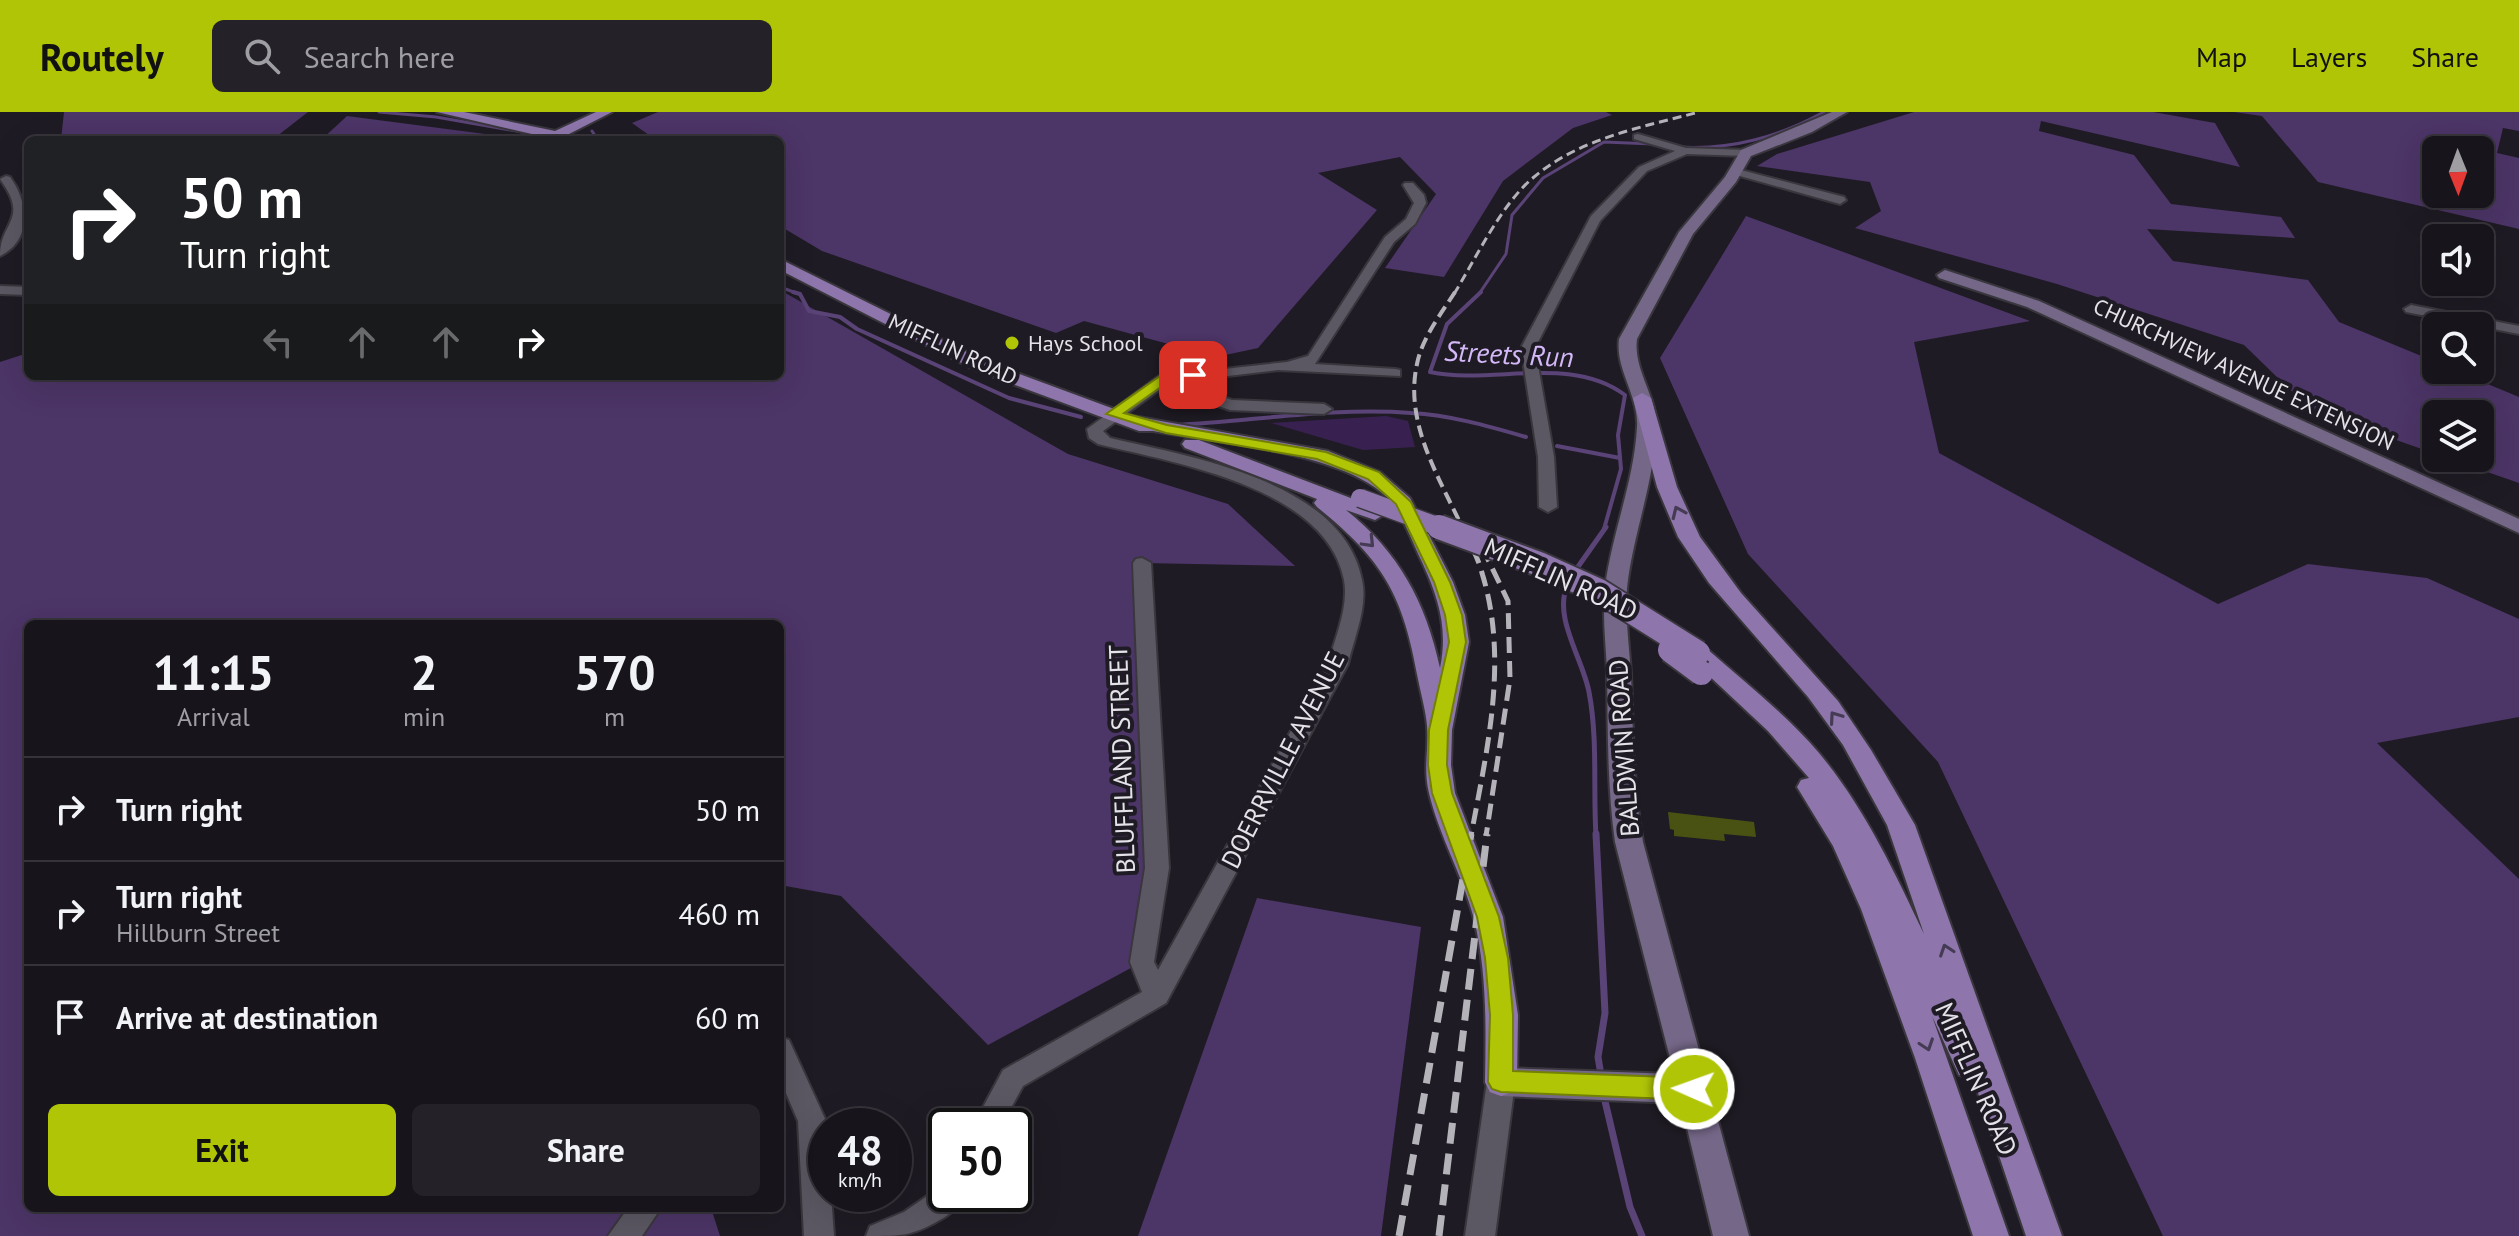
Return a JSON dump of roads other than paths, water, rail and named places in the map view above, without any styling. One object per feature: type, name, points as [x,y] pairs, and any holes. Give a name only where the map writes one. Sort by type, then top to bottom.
[{"type":"main road","points":[[443,112],[563,136]]},
{"type":"main road","points":[[558,134],[606,112]]},
{"type":"main road","name":"BALDWIN ROAD","points":[[1731,1236],[1629,842],[1623,806],[1616,590],[1625,537],[1640,480],[1647,424],[1642,398],[1626,354],[1628,339],[1686,232],[1741,162],[1841,112]]},
{"type":"main road","name":"MIFFLIN ROAD","points":[[784,266],[981,366],[1367,506],[1512,564],[1600,604],[1735,683],[1810,760],[1874,857],[1945,1007],[2044,1236]]},
{"type":"main road","name":"CHURCHVIEW AVENUE EXTENSION","points":[[1945,275],[2033,304],[2519,527]]},
{"type":"main road","points":[[1642,398],[1661,467],[1689,536],[1737,604],[1818,693],[1866,762],[1901,825],[2044,1236]]},
{"type":"main road","points":[[1122,418],[1321,455],[1362,470],[1392,489],[1403,502],[1421,536],[1454,615],[1457,642],[1439,730],[1438,765],[1442,793],[1488,917],[1502,1015],[1501,1082],[1694,1089]]},
{"type":"main road","name":"MIFFLIN ROAD","points":[[1176,438],[1284,481],[1367,506]]},
{"type":"main road","points":[[1284,481],[1316,497],[1345,518],[1399,575],[1414,608],[1423,642],[1439,730]]},
{"type":"main road","name":"MIFFLIN ROAD","points":[[1700,663],[1791,761],[1845,842],[1870,894],[1914,1006],[1991,1236]]},
{"type":"street","points":[[1638,137],[1741,162],[1840,200]]},
{"type":"street","points":[[1548,507],[1546,457],[1528,348],[1595,219],[1643,169],[1679,149]]},
{"type":"street","points":[[0,252],[13,234],[21,202],[6,179]]},
{"type":"street","points":[[1122,418],[1160,381],[1313,360],[1389,240],[1411,221],[1420,203],[1418,195],[1409,185]]},
{"type":"street","points":[[0,290],[24,291]]},
{"type":"street","points":[[2411,309],[2519,330]]},
{"type":"street","points":[[1278,366],[1395,373]]},
{"type":"street","points":[[1160,381],[1230,405],[1324,409]]},
{"type":"street","name":"DOERRVILLE AVENUE","points":[[1122,418],[1095,429],[1095,435],[1104,441],[1165,454],[1228,475],[1299,506],[1336,539],[1353,580],[1350,614],[1338,664],[1157,996]]},
{"type":"street","name":"BLUFFLAND STREET","points":[[1142,563],[1157,868],[1142,962],[1157,996]]},
{"type":"street","points":[[997,1108],[1013,1078],[1157,996]]},
{"type":"street","points":[[784,1057],[812,1121],[819,1236]]},
{"type":"street","points":[[1480,1236],[1501,1082]]},
{"type":"street","points":[[623,1236],[643,1212]]},
{"type":"street","points":[[881,1236],[914,1222],[928,1212]]},
{"type":"waterway","points":[[379,112],[436,117],[528,133]]},
{"type":"waterway","name":"Streets Run","points":[[1679,147],[1718,146],[1754,140],[1824,112]]},
{"type":"waterway","points":[[592,131],[595,136]]},
{"type":"waterway","name":"Streets Run","points":[[1479,294],[1506,254],[1512,215],[1543,178],[1604,142],[1653,144]]},
{"type":"waterway","points":[[784,288],[796,293]]},
{"type":"waterway","points":[[796,293],[800,294],[809,311],[840,317],[857,329],[1009,398],[1081,417]]},
{"type":"waterway","name":"Streets Run","points":[[1479,294],[1447,324],[1430,372],[1454,375],[1556,373],[1603,383],[1625,395],[1618,435],[1621,469],[1604,529]]},
{"type":"waterway","points":[[1176,425],[1323,413],[1382,412],[1455,419],[1526,437]]},
{"type":"waterway","points":[[1557,446],[1620,458]]},
{"type":"waterway","name":"Streets Run","points":[[1575,571],[1606,527]]},
{"type":"waterway","name":"Streets Run","points":[[1568,584],[1564,596],[1566,624],[1586,679],[1592,710],[1596,836]]},
{"type":"waterway","name":"Streets Run","points":[[1596,834],[1605,1013],[1598,1057],[1601,1075]]},
{"type":"waterway","name":"Streets Run","points":[[1604,1097],[1630,1207],[1642,1236]]},
{"type":"railway","points":[[1454,294],[1511,201],[1534,177],[1571,152],[1592,143],[1699,112]]},
{"type":"railway","points":[[1455,292],[1423,345],[1414,386],[1415,407],[1426,449],[1463,529]]},
{"type":"railway","points":[[1463,529],[1476,555],[1490,606],[1495,672],[1489,737],[1471,836]]},
{"type":"railway","points":[[1482,547],[1508,601],[1510,679],[1486,836]]},
{"type":"railway","points":[[1399,1236],[1471,834]]},
{"type":"railway","points":[[1439,1236],[1487,834]]},
{"type":"place","name":"Hays School","points":[[1012,343]]}]
